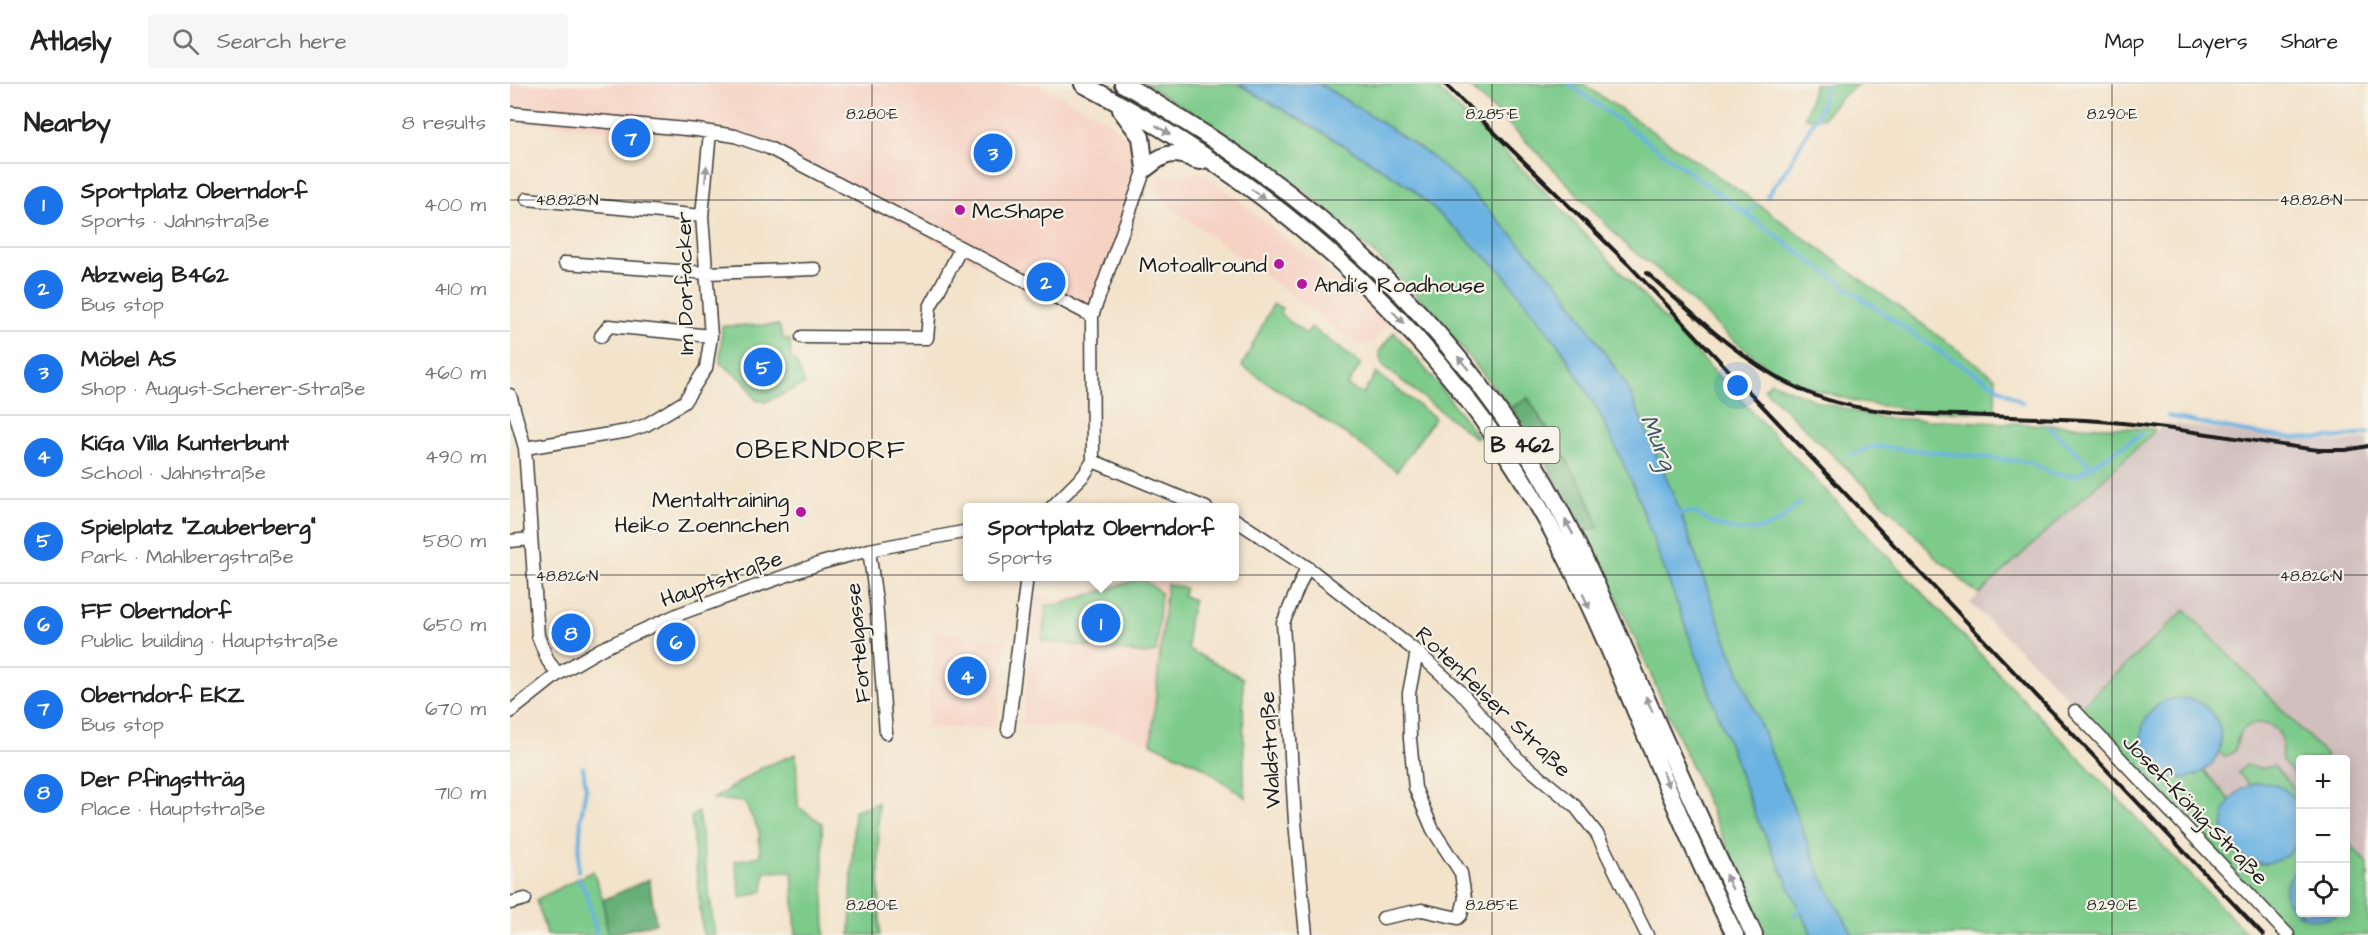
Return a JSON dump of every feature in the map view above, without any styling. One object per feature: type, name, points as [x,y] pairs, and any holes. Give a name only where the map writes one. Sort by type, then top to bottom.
[{"type":"highway","name":"B 462","points":[[1083,84],[1116,101],[1210,159],[1286,215],[1366,284],[1406,325],[1467,399],[1519,473],[1568,562],[1736,935]]},
{"type":"highway","name":"B 462","points":[[1123,84],[1219,142],[1289,192],[1354,249],[1421,313],[1482,386],[1532,461],[1577,541],[1699,819],[1754,935]]},
{"type":"highway","points":[[1116,101],[1141,137],[1145,169],[1161,157],[1171,154],[1184,155],[1197,162],[1210,159]]},
{"type":"street","points":[[510,113],[735,136],[769,148],[1092,316]]},
{"type":"street","name":"Im Dorfacker","points":[[525,448],[628,431],[646,425],[684,402],[706,368],[711,336],[702,216],[710,132]]},
{"type":"street","points":[[1055,503],[1084,475],[1093,461],[1092,316],[1145,169]]},
{"type":"street","points":[[527,199],[702,216]]},
{"type":"street","points":[[802,337],[927,338],[930,307],[961,248]]},
{"type":"street","points":[[566,263],[707,273],[815,269]]},
{"type":"street","points":[[601,336],[609,326],[711,336]]},
{"type":"street","points":[[510,395],[525,448],[538,636],[548,661],[558,674]]},
{"type":"street","points":[[1093,461],[1196,503]]},
{"type":"street","name":"Rotenfelser Straße","points":[[1239,522],[1307,567],[1418,652],[1459,690],[1518,759],[1575,806],[1597,834],[1647,935]]},
{"type":"street","name":"Hauptstraße","points":[[510,712],[558,674],[601,649],[679,614],[821,563],[869,550],[963,532]]},
{"type":"street","points":[[510,541],[531,539]]},
{"type":"street","name":"Fortelgasse","points":[[869,550],[876,601],[886,733]]},
{"type":"street","name":"Waldstraße","points":[[1306,935],[1295,822],[1283,623],[1307,567]]},
{"type":"street","points":[[1008,730],[1026,581]]},
{"type":"street","points":[[1383,918],[1422,910],[1458,918],[1461,915],[1465,898],[1461,873],[1433,830],[1415,788],[1410,739],[1409,693],[1418,652]]},
{"type":"street","name":"Josef-König-Straße","points":[[2075,711],[2288,935]]},
{"type":"street","points":[[510,903],[525,898]]},
{"type":"shaded area","points":[[510,84],[1038,84],[1111,122],[1137,151],[1134,202],[1086,319],[764,154],[725,141],[510,120]]},
{"type":"shaded area","points":[[1202,172],[1371,306],[1389,324],[1371,344],[1359,345],[1155,195],[1158,184],[1156,176]]},
{"type":"shaded area","points":[[2165,423],[2288,439],[2343,442],[2368,438],[2368,935],[2294,935],[2045,674],[1970,603]]},
{"type":"shaded area","points":[[1119,581],[1158,581],[1167,584],[1151,743],[1101,727],[1022,725],[1037,596],[1060,600]]},
{"type":"shaded area","points":[[936,631],[1007,640],[996,728],[926,728]]},
{"type":"green space","points":[[1145,84],[1238,84],[1347,147],[1409,186],[1501,271],[1533,310],[1563,351],[1599,412],[1632,482],[1755,814],[1812,935],[1766,935],[1616,596],[1584,531],[1599,526],[1583,487],[1528,398],[1511,408],[1427,307],[1396,274],[1304,190],[1222,131]]},
{"type":"green space","points":[[1319,84],[1432,84],[1538,184],[1942,614],[2248,935],[1853,935],[1820,874],[1722,630],[1676,501],[1628,388],[1563,289],[1467,187],[1428,154]]},
{"type":"green space","points":[[1467,84],[1583,84],[1740,191],[1996,378],[1995,412],[1920,411],[1862,403],[1813,389],[1774,372],[1727,335],[1661,272],[1627,246],[1538,153]]},
{"type":"green space","points":[[1814,84],[1858,84],[1840,98],[1823,118],[1805,118]]},
{"type":"green space","points":[[1273,304],[1282,308],[1280,314],[1306,334],[1311,327],[1361,364],[1347,386],[1363,394],[1376,373],[1435,418],[1397,471],[1242,366]]},
{"type":"green space","points":[[779,325],[783,339],[790,340],[791,360],[795,360],[805,384],[765,402],[756,400],[744,381],[720,363],[722,326]]},
{"type":"green space","points":[[1394,332],[1438,384],[1478,437],[1475,438],[1382,365],[1379,352]]},
{"type":"green space","points":[[1771,382],[1816,401],[1881,418],[2154,429],[2154,432],[1979,594],[1964,583],[1953,570],[1939,561],[1909,528],[1764,389]]},
{"type":"green space","points":[[1528,398],[1582,486],[1599,527],[1584,531],[1546,463],[1511,408]]},
{"type":"green space","points":[[1133,581],[1146,581],[1161,593],[1156,652],[1146,654],[1042,641],[1046,605],[1058,605]]},
{"type":"green space","points":[[1167,584],[1185,588],[1183,596],[1194,600],[1188,623],[1188,649],[1243,678],[1246,798],[1201,766],[1151,743]]},
{"type":"green space","points":[[2185,610],[2326,755],[2296,755],[2296,776],[2282,761],[2282,740],[2279,733],[2272,726],[2257,723],[2242,731],[2235,751],[2225,757],[2218,752],[2219,728],[2213,715],[2195,701],[2198,774],[2204,771],[2230,800],[2223,822],[2236,848],[2248,862],[2265,864],[2282,856],[2296,844],[2296,917],[2350,917],[2350,844],[2368,864],[2368,935],[2294,935],[2078,709]]},
{"type":"green space","points":[[796,754],[798,807],[822,823],[825,935],[796,935],[792,871],[765,872],[763,891],[741,898],[735,861],[760,856],[759,831],[744,802],[713,799],[763,767]]},
{"type":"green space","points":[[2246,765],[2259,769],[2274,766],[2296,791],[2296,803],[2284,789],[2250,785],[2238,773]]},
{"type":"green space","points":[[878,803],[880,935],[850,935],[854,810]]},
{"type":"green space","points":[[698,812],[715,935],[703,935],[691,817]]},
{"type":"green space","points":[[593,871],[603,900],[608,935],[547,935],[536,900]]},
{"type":"green space","points":[[649,879],[656,923],[608,935],[603,900]]},
{"type":"water","name":"Murg","points":[[1238,84],[1319,84],[1367,113],[1428,154],[1467,187],[1563,289],[1628,388],[1676,501],[1722,630],[1820,874],[1853,935],[1812,935],[1755,814],[1632,482],[1599,412],[1563,351],[1501,271],[1409,186]]},
{"type":"water","points":[[2181,698],[2196,701],[2209,710],[2218,723],[2221,738],[2218,753],[2209,766],[2196,775],[2181,778],[2166,775],[2153,766],[2144,753],[2141,738],[2144,723],[2153,710],[2166,701]]},
{"type":"water","points":[[2263,783],[2278,786],[2296,801],[2296,845],[2291,851],[2278,860],[2263,863],[2248,860],[2235,851],[2226,838],[2223,823],[2226,808],[2235,795],[2248,786]]},
{"type":"water","points":[[2296,872],[2296,911],[2287,901],[2285,891],[2289,879]]},
{"type":"water","points":[[2307,917],[2331,917],[2327,919]]},
{"type":"waterway","points":[[1569,84],[1857,295],[1928,344],[2023,403]]},
{"type":"waterway","points":[[1767,196],[1786,170],[1818,113],[1827,84]]},
{"type":"waterway","points":[[1746,213],[1753,207]]},
{"type":"waterway","points":[[2168,416],[2267,435],[2318,438],[2368,433]]},
{"type":"waterway","points":[[2049,427],[2092,467]]},
{"type":"waterway","points":[[1851,455],[1874,446],[2030,462],[2052,474],[2076,476],[2141,434]]},
{"type":"waterway","points":[[1678,514],[1695,512],[1714,524],[1735,530],[1746,530],[1768,527],[1778,522],[1799,503]]},
{"type":"waterway","points":[[578,871],[581,817],[586,788],[583,767]]},
{"type":"waterway","points":[[578,878],[586,892],[597,935]]},
{"type":"waterway","points":[[1794,916],[1800,907]]},
{"type":"railway","points":[[1445,84],[1628,264],[2263,935]]},
{"type":"railway","points":[[1647,273],[1721,338],[1760,367],[1821,398],[1860,408],[1902,413],[2115,422],[2319,450],[2346,450],[2368,446]]},
{"type":"place","name":"Oberndorf EKZ","points":[[631,138]]},
{"type":"place","name":"Möbel AS","points":[[993,153]]},
{"type":"place","name":"McShape","points":[[960,210]]},
{"type":"place","name":"Motoallround","points":[[1279,264]]},
{"type":"place","name":"Abzweig B462","points":[[1046,282]]},
{"type":"place","name":"Andi's Roadhouse","points":[[1302,284]]},
{"type":"place","name":"Spielplatz \"Zauberberg\"","points":[[763,367]]},
{"type":"place","name":"Mentaltraining Heiko Zoennchen","points":[[801,512]]},
{"type":"place","name":"Sportplatz Oberndorf","points":[[1101,623]]},
{"type":"place","name":"Der Pfingstträg","points":[[571,633]]},
{"type":"place","name":"FF Oberndorf","points":[[676,642]]},
{"type":"place","name":"KiGa Villa Kunterbunt","points":[[967,676]]},
{"type":"district","name":"OBERNDORF","points":[[821,449]]}]
